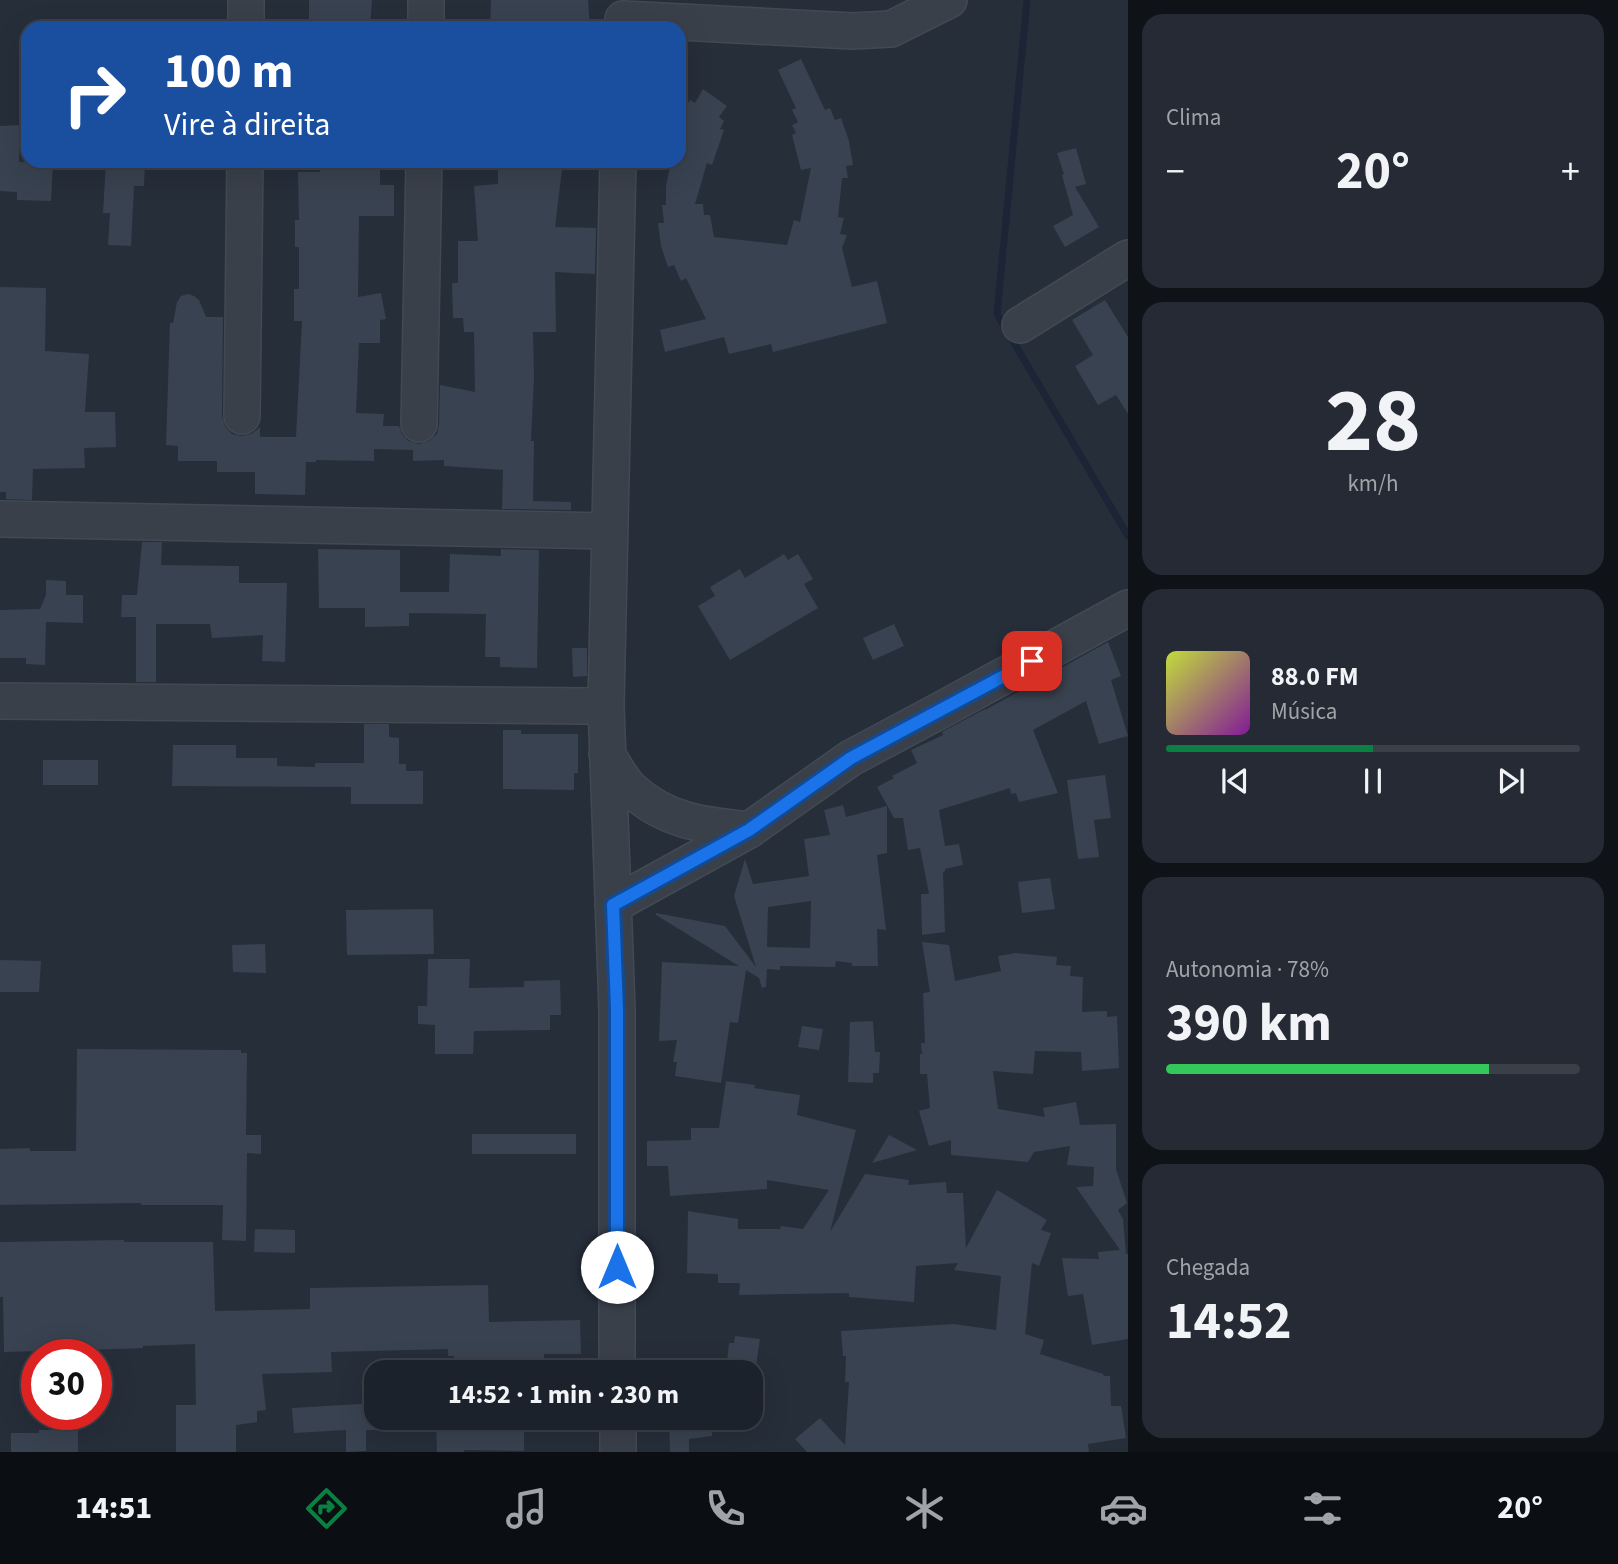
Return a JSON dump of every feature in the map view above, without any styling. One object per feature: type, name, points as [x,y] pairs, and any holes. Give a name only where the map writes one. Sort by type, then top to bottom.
[{"type":"street","points":[[246,0],[246,21]]},
{"type":"street","points":[[426,0],[426,21]]},
{"type":"street","points":[[623,16],[852,31],[891,29],[949,0]]},
{"type":"street","points":[[242,416],[245,168]]},
{"type":"street","points":[[419,424],[424,168]]},
{"type":"street","points":[[617,1360],[617,1009],[606,705],[618,168]]},
{"type":"street","points":[[1020,325],[1128,258]]},
{"type":"street","points":[[0,519],[610,531]]},
{"type":"street","points":[[613,905],[749,830],[851,758],[1128,608]]},
{"type":"street","points":[[0,701],[606,705]]},
{"type":"street","points":[[607,754],[631,789],[664,813],[702,825],[749,830]]},
{"type":"street","points":[[618,1430],[618,1452]]},
{"type":"building","points":[[309,0],[372,0],[370,21],[309,21]]},
{"type":"building","points":[[491,0],[588,0],[590,21],[490,21]]},
{"type":"building","points":[[801,59],[825,110],[830,108],[835,120],[841,118],[853,165],[846,166],[848,178],[842,178],[838,217],[844,218],[840,234],[847,235],[842,248],[852,287],[877,281],[887,323],[773,352],[771,344],[729,354],[724,337],[665,352],[660,330],[706,319],[686,278],[681,281],[674,265],[668,267],[661,246],[658,223],[664,223],[662,205],[666,205],[670,168],[686,168],[686,106],[690,100],[695,103],[703,89],[727,106],[719,117],[724,121],[720,129],[724,130],[712,165],[707,163],[695,204],[703,204],[704,215],[710,215],[714,237],[787,245],[794,220],[800,222],[811,168],[801,170],[792,135],[796,133],[792,125],[798,122],[792,110],[796,108],[778,70]]},
{"type":"building","points":[[20,125],[21,168],[53,168],[51,201],[17,200],[17,192],[0,191],[0,126]]},
{"type":"building","points":[[1076,148],[1086,184],[1075,187],[1099,227],[1065,247],[1053,226],[1073,215],[1057,153]]},
{"type":"building","points":[[106,168],[145,168],[144,186],[134,186],[131,246],[108,245],[110,213],[103,213]]},
{"type":"building","points":[[320,168],[380,168],[380,185],[394,185],[394,216],[359,216],[358,297],[381,293],[386,319],[380,320],[380,343],[359,343],[356,413],[384,414],[383,426],[399,426],[408,441],[419,444],[429,441],[437,434],[440,385],[475,392],[474,332],[464,332],[463,318],[453,318],[452,283],[458,283],[458,241],[478,241],[474,186],[498,184],[498,168],[562,168],[555,227],[596,228],[595,274],[555,272],[556,332],[533,332],[531,441],[534,441],[533,501],[571,502],[571,510],[502,509],[503,470],[444,466],[444,460],[413,461],[413,450],[374,449],[374,461],[306,462],[305,495],[255,494],[255,472],[217,472],[217,461],[178,461],[178,446],[166,445],[170,323],[173,323],[177,302],[181,296],[188,294],[199,300],[206,317],[223,317],[222,416],[225,426],[232,434],[241,436],[251,434],[260,427],[260,437],[296,437],[302,321],[294,321],[294,289],[299,289],[299,247],[295,247],[295,220],[299,220],[298,172],[320,172]]},
{"type":"building","points":[[0,287],[46,288],[45,351],[89,354],[85,412],[115,412],[116,447],[84,448],[85,468],[33,469],[32,500],[6,499],[6,492],[0,492]]},
{"type":"building","points":[[1105,300],[1128,337],[1128,414],[1116,395],[1098,405],[1075,366],[1093,355],[1072,320]]},
{"type":"building","points":[[142,542],[162,542],[161,565],[239,566],[239,583],[287,583],[285,662],[262,661],[263,635],[212,638],[210,624],[156,624],[156,682],[136,682],[136,617],[121,617],[122,595],[137,595]]},
{"type":"building","points":[[318,549],[400,550],[400,592],[449,592],[450,554],[501,556],[501,549],[539,550],[537,668],[500,667],[500,657],[485,657],[486,614],[409,613],[409,626],[365,627],[365,608],[319,608]]},
{"type":"building","points":[[784,554],[788,560],[798,554],[813,579],[804,584],[818,608],[730,660],[698,606],[715,596],[710,587],[740,569],[745,578]]},
{"type":"building","points":[[46,580],[66,581],[66,595],[83,595],[83,623],[46,622],[45,665],[26,664],[26,658],[0,658],[0,610],[40,609],[46,595]]},
{"type":"building","points":[[894,624],[904,646],[873,660],[863,638]]},
{"type":"building","points":[[1108,642],[1121,676],[1111,680],[1128,736],[1099,744],[1086,701],[1033,730],[1058,793],[1019,802],[1016,793],[1011,794],[1010,788],[939,810],[945,846],[959,844],[963,865],[945,869],[943,872],[945,932],[922,935],[921,894],[929,894],[920,848],[908,850],[903,818],[894,818],[877,787],[917,763],[911,750],[943,735],[942,732]]},
{"type":"building","points":[[572,648],[587,648],[587,676],[573,677]]},
{"type":"building","points":[[364,724],[389,724],[389,737],[399,738],[399,764],[406,764],[406,771],[423,771],[423,804],[351,804],[351,787],[172,786],[173,745],[236,745],[236,758],[277,758],[277,766],[315,767],[315,763],[364,763]]},
{"type":"building","points":[[503,730],[521,730],[521,734],[578,734],[578,773],[574,773],[574,790],[503,789]]},
{"type":"building","points":[[43,760],[98,760],[98,785],[43,785]]},
{"type":"building","points":[[1105,775],[1111,818],[1094,820],[1099,857],[1078,859],[1067,780]]},
{"type":"building","points":[[843,805],[846,817],[887,806],[887,853],[877,855],[886,930],[877,929],[878,966],[852,966],[852,963],[836,961],[835,967],[780,966],[780,970],[767,969],[766,987],[762,988],[759,978],[746,970],[738,1023],[730,1022],[721,1083],[675,1076],[677,1062],[673,1062],[677,1040],[659,1041],[662,962],[739,966],[656,913],[725,926],[756,967],[734,896],[745,859],[753,884],[809,876],[804,839],[830,835],[824,810]],"holes":[[[811,901],[810,948],[767,947],[768,907]]]},
{"type":"building","points":[[1050,878],[1055,909],[1022,913],[1018,882]]},
{"type":"building","points":[[433,909],[434,954],[347,955],[346,910]]},
{"type":"building","points":[[922,942],[949,945],[955,981],[1001,971],[998,956],[1016,953],[1057,957],[1056,965],[1071,966],[1070,976],[1083,977],[1082,1012],[1107,1011],[1107,1017],[1117,1016],[1119,1068],[1082,1071],[1081,1052],[1035,1051],[1033,1074],[993,1071],[998,1109],[1045,1117],[1043,1108],[1076,1102],[1080,1125],[1116,1124],[1116,1169],[1127,1203],[1118,1210],[1123,1219],[1128,1254],[1128,1339],[1092,1345],[1083,1294],[1068,1296],[1062,1258],[1099,1259],[1098,1252],[1120,1250],[1076,1187],[1093,1186],[1094,1167],[1067,1165],[1070,1146],[1034,1152],[1028,1162],[951,1155],[951,1140],[929,1146],[919,1111],[930,1108],[927,1074],[920,1074],[921,1043],[925,1043],[923,993],[930,992]]},
{"type":"building","points":[[265,944],[266,973],[233,972],[232,945]]},
{"type":"building","points":[[428,959],[470,959],[469,988],[524,987],[524,981],[560,980],[561,1015],[550,1015],[550,1030],[474,1031],[473,1054],[435,1054],[435,1025],[418,1024],[418,1006],[427,1006]]},
{"type":"building","points":[[0,960],[41,961],[39,992],[0,992]]},
{"type":"building","points":[[873,1021],[875,1052],[880,1052],[879,1073],[873,1073],[873,1083],[848,1082],[850,1022]]},
{"type":"building","points":[[802,1026],[823,1029],[819,1050],[798,1047]]},
{"type":"building","points":[[77,1049],[241,1050],[241,1053],[247,1053],[246,1135],[261,1135],[261,1154],[247,1153],[246,1241],[222,1240],[223,1205],[0,1205],[0,1149],[76,1151]]},
{"type":"building","points":[[726,1081],[800,1095],[797,1115],[856,1130],[830,1232],[865,1174],[909,1180],[908,1185],[946,1182],[947,1193],[963,1193],[966,1248],[997,1190],[1047,1220],[1041,1230],[1051,1233],[1039,1266],[1032,1263],[1025,1334],[1044,1340],[1040,1354],[1110,1376],[1111,1406],[1121,1406],[1126,1438],[1088,1444],[1089,1452],[807,1452],[795,1439],[820,1418],[845,1445],[849,1382],[845,1382],[846,1356],[843,1356],[841,1331],[954,1324],[996,1330],[1001,1276],[954,1270],[958,1263],[916,1266],[914,1302],[849,1297],[849,1293],[739,1295],[740,1283],[718,1283],[718,1274],[687,1273],[688,1211],[738,1219],[738,1229],[780,1229],[781,1226],[803,1229],[829,1190],[767,1180],[767,1189],[670,1196],[668,1166],[647,1166],[647,1141],[691,1140],[691,1128],[719,1128]]},
{"type":"building","points":[[472,1134],[576,1134],[576,1154],[472,1154]]},
{"type":"building","points":[[889,1135],[917,1150],[872,1163]]},
{"type":"building","points":[[255,1229],[295,1230],[295,1253],[254,1252]]},
{"type":"building","points":[[0,1242],[213,1242],[215,1311],[310,1309],[310,1288],[488,1285],[489,1322],[580,1320],[581,1354],[544,1354],[544,1360],[454,1360],[454,1356],[448,1356],[448,1349],[331,1352],[332,1372],[262,1374],[266,1410],[257,1411],[257,1422],[236,1425],[236,1452],[176,1452],[176,1405],[196,1405],[195,1344],[112,1349],[112,1339],[21,1339],[21,1352],[4,1352]]},
{"type":"building","points":[[735,1336],[760,1339],[757,1360],[727,1360],[729,1343],[734,1343]]},
{"type":"building","points":[[364,1404],[366,1451],[346,1452],[346,1430],[294,1433],[292,1408]]},
{"type":"building","points":[[39,1430],[78,1430],[78,1452],[11,1452],[11,1433],[39,1433]]},
{"type":"building","points":[[436,1430],[524,1430],[524,1451],[437,1452]]},
{"type":"building","points":[[669,1430],[712,1430],[712,1436],[689,1439],[689,1452],[670,1452]]},
{"type":"waterway","points":[[1027,0],[997,314],[1128,536]]},
{"type":"route","points":[[617,1267],[617,1009],[613,905],[749,830],[851,758],[1032,661]]}]
